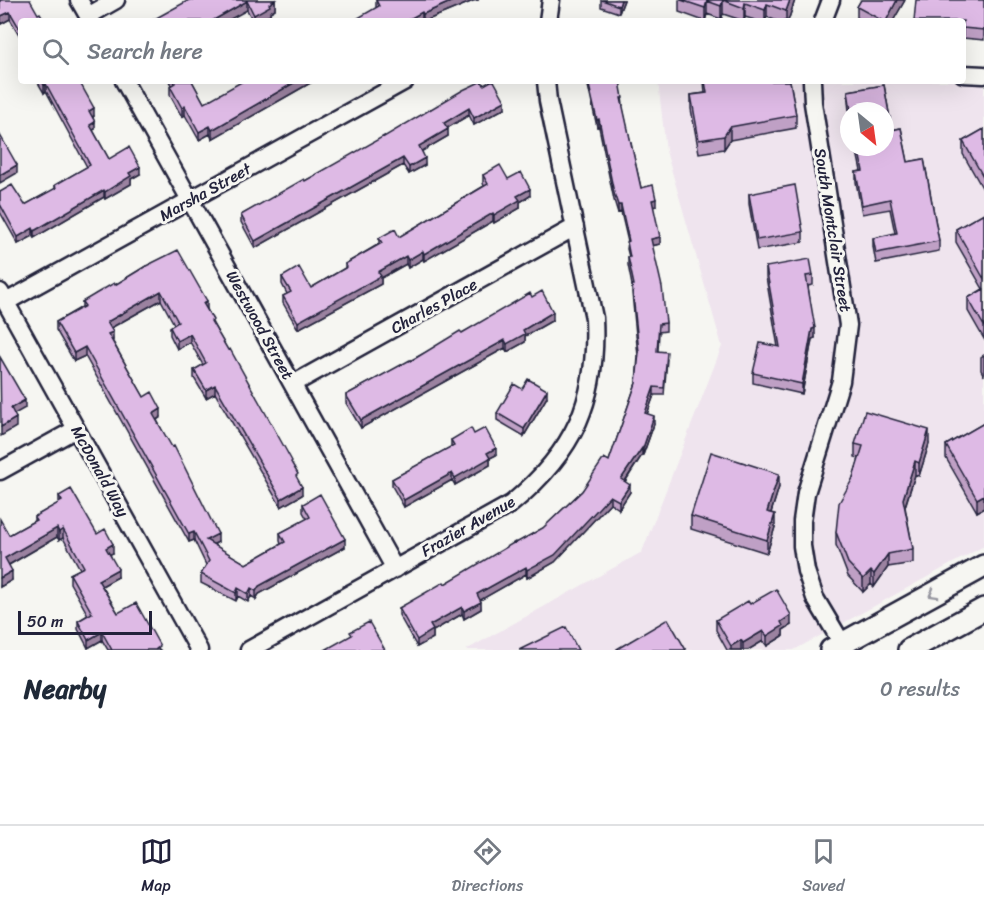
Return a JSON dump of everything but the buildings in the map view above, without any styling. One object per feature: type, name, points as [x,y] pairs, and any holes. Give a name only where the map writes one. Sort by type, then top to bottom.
[{"type":"main road","points":[[840,648],[984,566]]},
{"type":"main road","points":[[909,650],[984,609]]},
{"type":"street","points":[[79,0],[89,18],[116,0]]},
{"type":"street","points":[[548,18],[551,0]]},
{"type":"street","points":[[824,18],[831,0]]},
{"type":"street","points":[[966,74],[984,75]]},
{"type":"street","name":"Westwood Street","points":[[126,84],[395,569]]},
{"type":"street","name":"Marsha Street","points":[[3,297],[190,200],[400,84]]},
{"type":"street","name":"Frazier Avenue","points":[[249,650],[511,504],[535,484],[557,459],[572,436],[584,408],[592,378],[595,348],[594,318],[546,84]]},
{"type":"street","name":"South Montclair Street","points":[[813,84],[813,103],[849,325],[841,381],[806,493],[802,521],[802,546],[806,572],[815,598],[840,648]]},
{"type":"street","name":"Charles Place","points":[[293,384],[575,227]]},
{"type":"street","name":"McDonald Way","points":[[3,297],[199,650]]},
{"type":"street","points":[[0,471],[76,429]]},
{"type":"shaded area","points":[[966,66],[984,66],[984,546],[794,650],[466,650],[642,552],[722,346],[666,151],[658,84],[966,84]]}]
